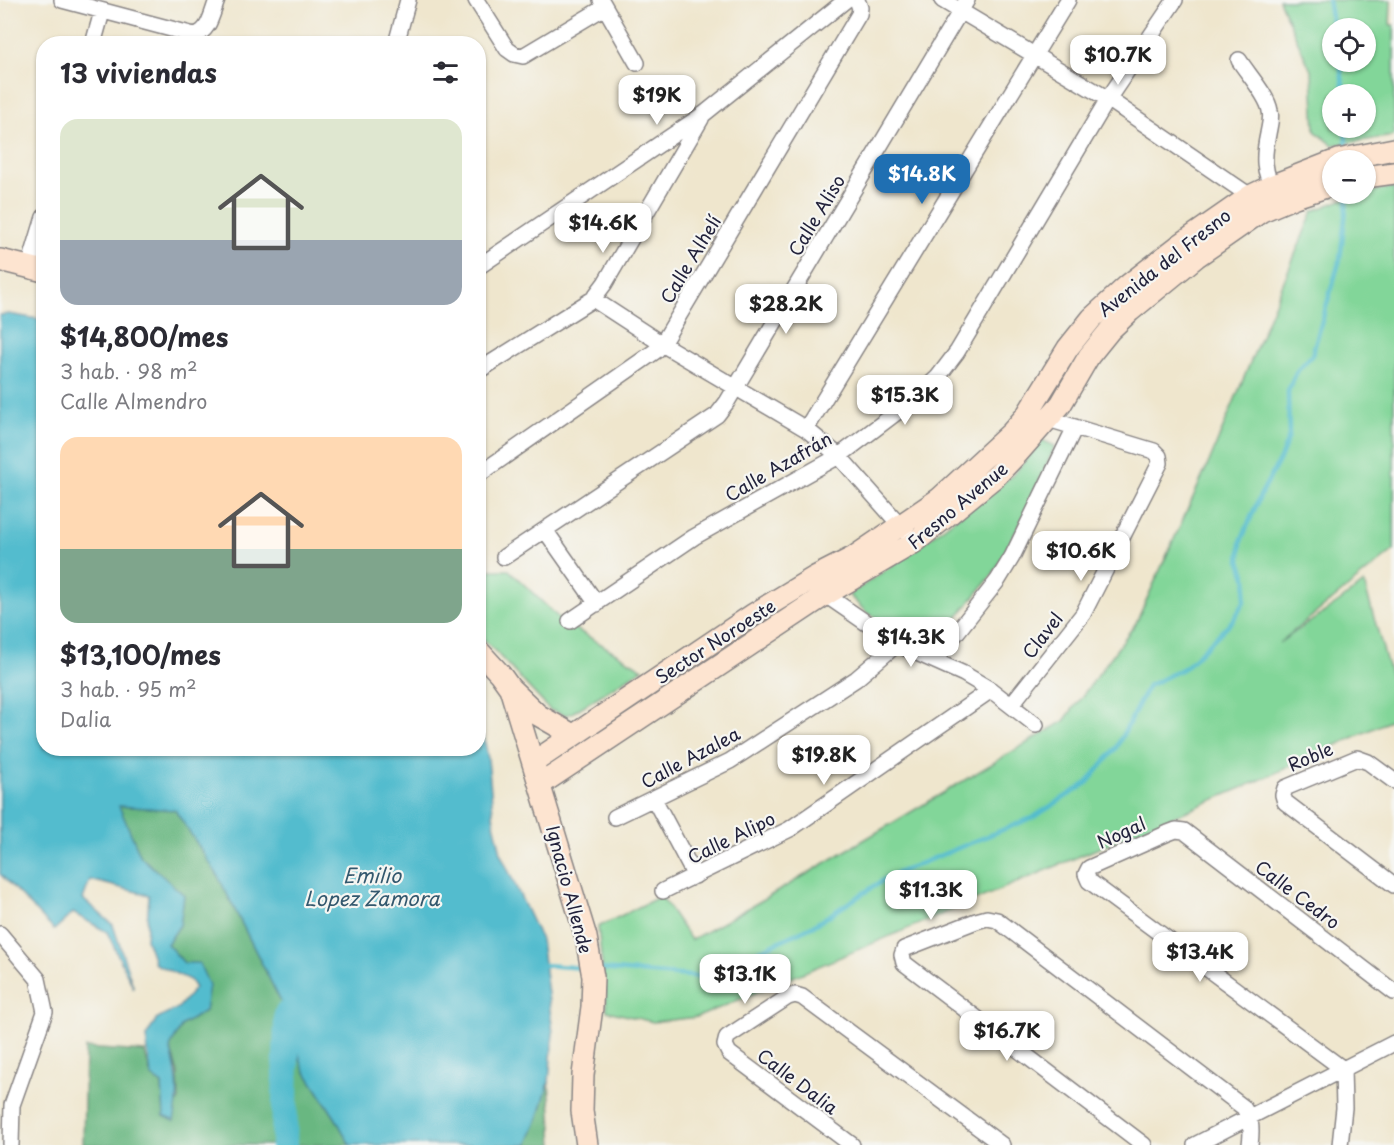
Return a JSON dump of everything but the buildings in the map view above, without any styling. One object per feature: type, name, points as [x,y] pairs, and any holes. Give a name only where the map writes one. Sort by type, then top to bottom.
[{"type":"street","points":[[62,0],[194,35],[201,34],[206,29],[217,0]]},
{"type":"street","points":[[398,36],[408,0]]},
{"type":"street","points":[[476,0],[507,49],[523,56],[603,4],[637,63]]},
{"type":"street","points":[[486,262],[704,114],[846,0]]},
{"type":"street","name":"Calle Alhelí","points":[[486,469],[657,350],[662,344],[860,14],[856,0]]},
{"type":"street","points":[[942,0],[964,6],[1032,55],[1108,99],[1256,204]]},
{"type":"street","points":[[806,429],[1032,55],[1068,0]]},
{"type":"street","name":"Calle Azafrán","points":[[570,621],[694,537],[839,456],[913,400],[938,377],[957,352],[1108,99],[1175,0]]},
{"type":"street","name":"Calle Aliso","points":[[504,557],[717,415],[964,6]]},
{"type":"street","points":[[95,36],[102,12]]},
{"type":"street","points":[[1239,60],[1267,102],[1270,111],[1263,159],[1264,167],[1276,194],[1322,168]]},
{"type":"street","points":[[486,366],[593,299],[605,283],[704,114]]},
{"type":"street","name":"Fresno Avenue","points":[[541,784],[825,596],[908,534],[996,476],[1061,404],[1089,356],[1130,310],[1196,257],[1256,204],[1276,194],[1322,187]]},
{"type":"street","name":"Avenida del Fresno","points":[[908,534],[939,499],[1012,432],[1026,416],[1068,348],[1092,318],[1127,286],[1181,244],[1256,204]]},
{"type":"street","points":[[0,260],[36,269]]},
{"type":"street","points":[[593,299],[662,344],[806,429],[839,456],[908,534]]},
{"type":"street","points":[[935,660],[998,580],[1012,557],[1075,427],[1048,419]]},
{"type":"street","name":"Clavel","points":[[1011,705],[1083,614],[1160,463],[1159,456],[1154,451],[1075,427]]},
{"type":"street","points":[[545,530],[597,604]]},
{"type":"street","name":"Sector Noroeste","points":[[534,762],[754,614],[854,557],[908,534]]},
{"type":"street","points":[[808,582],[897,644],[964,674],[991,690],[1036,725]]},
{"type":"street","name":"Calle Azalea","points":[[615,817],[730,761],[856,680],[897,644]]},
{"type":"street","name":"Ignacio Allende","points":[[486,658],[501,674],[510,688],[586,937],[593,977],[592,1007],[583,1075],[582,1111],[587,1145]]},
{"type":"street","points":[[510,688],[538,715],[573,735]]},
{"type":"street","name":"Calle Alipo","points":[[663,891],[790,830],[991,690]]},
{"type":"street","name":"Roble","points":[[1394,781],[1368,762],[1357,758],[1285,788],[1282,795],[1285,802],[1394,885]]},
{"type":"street","points":[[654,799],[694,876]]},
{"type":"street","name":"Nogal","points":[[1176,830],[1089,868],[1086,874],[1089,881],[1343,1069]]},
{"type":"street","name":"Calle Cedro","points":[[1176,830],[1184,831],[1394,992]]},
{"type":"street","points":[[1144,1145],[904,963],[902,955],[904,949],[987,918],[997,920],[1243,1107],[1250,1118],[1252,1130],[1250,1145]]},
{"type":"street","points":[[0,933],[38,979],[45,1012],[12,1105],[11,1145]]},
{"type":"street","name":"Calle Dalia","points":[[852,1145],[729,1053],[725,1045],[727,1037],[795,994],[1002,1145]]},
{"type":"street","points":[[1195,1145],[1394,1043]]},
{"type":"street","points":[[1340,1145],[1345,1088],[1343,1069]]},
{"type":"green space","points":[[1279,0],[1391,0],[1390,25],[1394,25],[1394,136],[1333,145],[1324,138],[1376,138],[1376,84],[1322,84],[1322,136],[1315,131],[1312,73]]},
{"type":"green space","points":[[1394,187],[1394,550],[1279,643],[1364,583],[1394,687],[1394,719],[1251,784],[698,1017],[653,1022],[607,1011],[598,927],[661,896],[691,940],[768,897],[1064,721],[1136,623],[1209,462],[1313,211],[1331,204],[1376,204],[1376,191]]},
{"type":"green space","points":[[1042,440],[1055,446],[1020,524],[993,574],[936,643],[899,629],[867,613],[849,595],[906,556],[1014,474]]},
{"type":"green space","points":[[486,570],[509,570],[562,621],[643,669],[572,713],[565,715],[550,710],[486,641]]},
{"type":"green space","points":[[118,806],[175,809],[217,874],[287,1014],[303,1068],[350,1145],[83,1145],[85,1048],[145,1052],[151,1076],[162,1084],[164,1116],[179,1100],[178,1073],[170,1047],[182,1025],[205,1011],[184,963],[167,944],[180,925],[184,895],[141,857]]},
{"type":"green space","points":[[549,1082],[553,1145],[527,1145],[538,1119]]},
{"type":"water","name":"Emilio Lopez Zamora","points":[[9,314],[36,319],[36,756],[486,756],[486,748],[494,823],[502,857],[541,940],[553,1033],[549,1082],[538,1119],[527,1145],[350,1145],[303,1068],[287,1014],[217,874],[175,810],[119,806],[141,857],[184,895],[180,925],[167,944],[184,963],[199,963],[209,985],[205,1011],[182,1025],[170,1047],[175,1066],[177,1101],[174,1121],[164,1116],[162,1084],[151,1076],[146,1037],[156,1020],[178,1008],[195,988],[190,980],[155,964],[146,939],[149,895],[90,880],[83,899],[113,925],[134,989],[107,932],[73,913],[54,930],[0,874],[0,315]]},
{"type":"waterway","points":[[1328,0],[1331,18]]},
{"type":"waterway","points":[[1341,72],[1343,84]]},
{"type":"waterway","points":[[1346,138],[1347,150]]},
{"type":"waterway","points":[[599,969],[704,977],[816,924],[890,876],[1034,817],[1087,783],[1116,748],[1148,686],[1186,667],[1233,620],[1244,602],[1247,580],[1240,561],[1241,541],[1289,436],[1288,391],[1297,371],[1312,355],[1340,259],[1347,204]]},
{"type":"waterway","points":[[544,965],[584,968]]},
{"type":"waterway","points":[[284,1145],[287,1014]]}]
